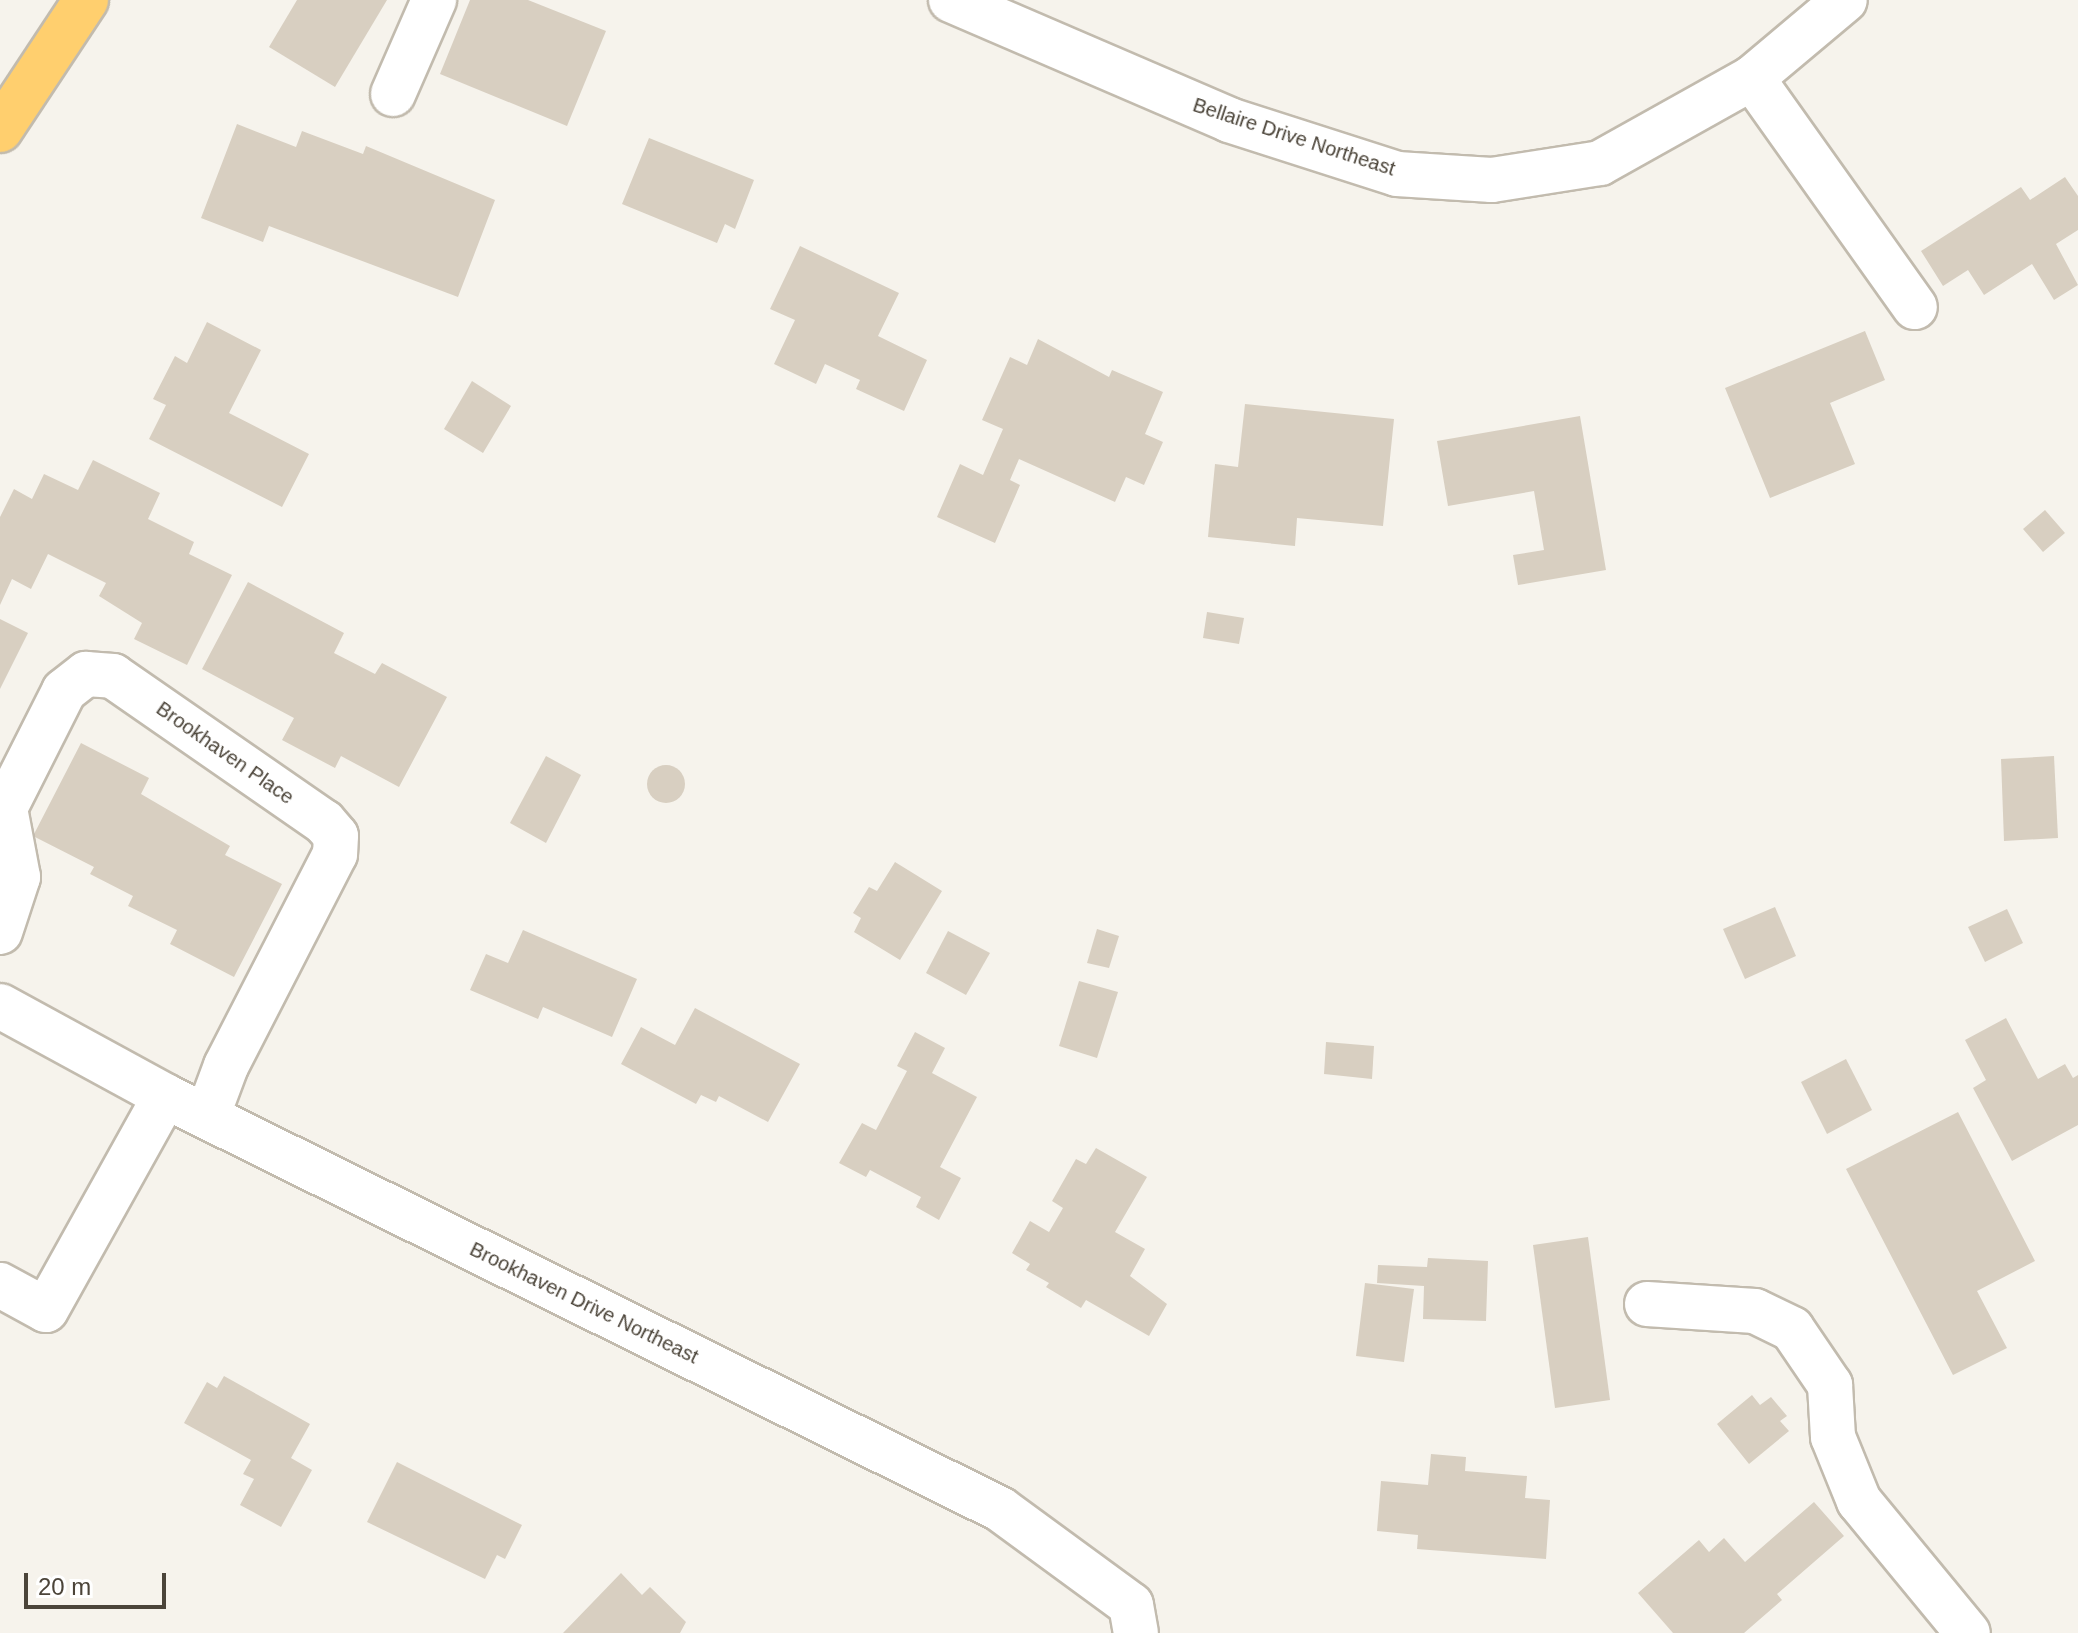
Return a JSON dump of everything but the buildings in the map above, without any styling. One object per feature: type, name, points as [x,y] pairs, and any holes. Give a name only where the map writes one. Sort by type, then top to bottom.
[{"type":"highway","points":[[0,130],[86,0]]},
{"type":"street","points":[[393,94],[434,0]]},
{"type":"street","name":"Bellaire Drive Northeast","points":[[951,0],[1229,120],[1397,174],[1492,180],[1600,163],[1752,78],[1845,0]]},
{"type":"street","points":[[1752,78],[1915,307]]},
{"type":"street","name":"Brookhaven Place","points":[[0,932],[18,877],[5,808],[64,691],[86,674],[113,676],[324,822],[336,836],[335,854],[226,1066],[207,1117]]},
{"type":"street","name":"Brookhaven Drive Northeast","points":[[0,1006],[165,1096],[1000,1509],[1140,1624]]},
{"type":"street","points":[[0,1285],[46,1310],[165,1096]]},
{"type":"street","points":[[1647,1304],[1755,1311],[1792,1329],[1830,1385],[1833,1437],[1859,1501],[1968,1633]]}]
